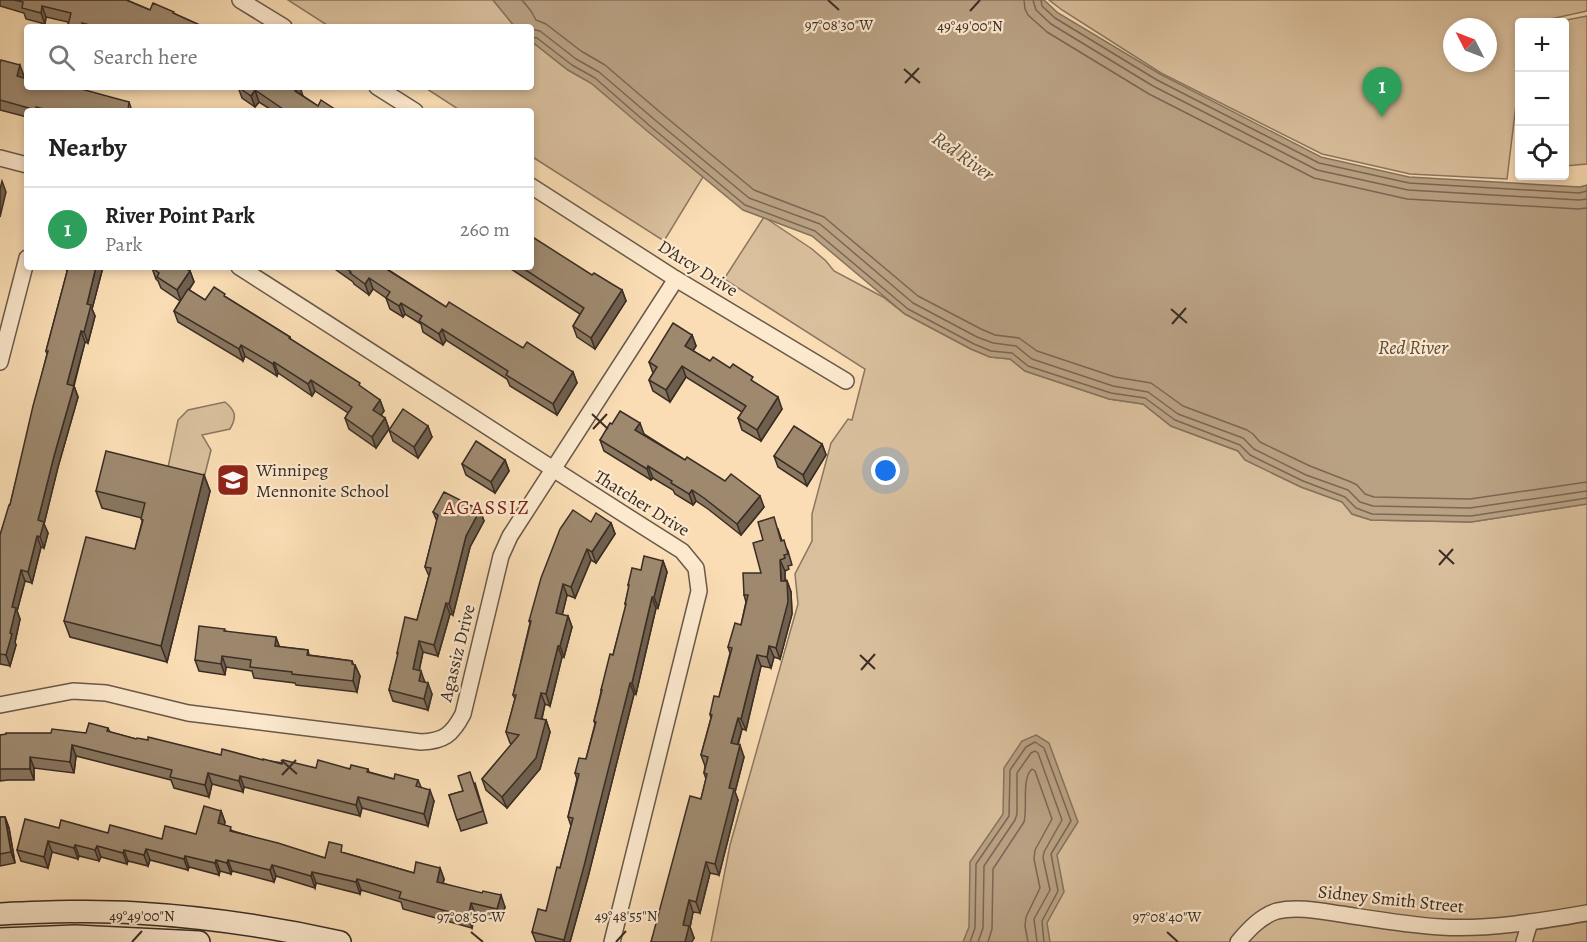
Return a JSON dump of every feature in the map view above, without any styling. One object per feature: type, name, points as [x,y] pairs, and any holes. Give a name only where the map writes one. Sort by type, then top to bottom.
[{"type":"main road","points":[[0,914],[136,913],[240,923],[340,942]]},
{"type":"main road","points":[[0,939],[75,936],[199,942]]},
{"type":"street","points":[[240,0],[279,24]]},
{"type":"street","points":[[382,90],[410,108]]},
{"type":"street","points":[[0,158],[24,164]]},
{"type":"street","name":"D'Arcy Drive","points":[[534,188],[675,279],[846,381]]},
{"type":"street","points":[[0,362],[24,270]]},
{"type":"street","name":"Thatcher Drive","points":[[244,270],[459,407],[552,470],[682,551],[696,568],[699,591],[612,942]]},
{"type":"street","name":"Agassiz Drive","points":[[0,705],[73,691],[106,693],[188,713],[421,742],[434,742],[446,737],[456,727],[463,714],[501,556],[510,536],[675,279]]},
{"type":"street","name":"Sidney Smith Street","points":[[1238,942],[1261,919],[1278,911],[1290,910],[1440,927],[1530,922],[1587,913]]},
{"type":"street","points":[[1524,942],[1530,922]]},
{"type":"shaded area","points":[[288,0],[493,0],[513,24],[325,24]]},
{"type":"shaded area","points":[[1049,0],[1587,0],[1587,11],[1555,18],[1515,18],[1515,113],[1507,179],[1410,174],[1322,154],[1161,73]]},
{"type":"shaded area","points":[[1587,16],[1587,164],[1569,166],[1569,72],[1569,19]]},
{"type":"shaded area","points":[[534,43],[568,70],[591,83],[703,177],[664,241],[534,158],[534,108],[456,108],[429,90],[534,90]]},
{"type":"shaded area","points":[[764,217],[812,249],[834,271],[883,297],[905,314],[971,349],[990,357],[1010,359],[1025,371],[1109,399],[1143,404],[1171,426],[1238,451],[1245,460],[1301,487],[1343,502],[1352,514],[1371,520],[1471,522],[1587,504],[1587,942],[711,942],[730,845],[798,604],[795,574],[812,541],[812,514],[831,443],[848,419],[852,420],[865,369],[724,279]]},
{"type":"shaded area","points":[[225,402],[233,411],[234,421],[230,429],[202,435],[211,450],[203,482],[167,472],[178,420],[188,410]]},
{"type":"water","name":"Red River","points":[[493,0],[1044,0],[1058,13],[1160,74],[1321,157],[1409,177],[1580,187],[1587,185],[1587,504],[1471,522],[1371,520],[1352,514],[1342,502],[1301,487],[1245,460],[1238,451],[1171,426],[1143,404],[1109,399],[1025,371],[1010,359],[990,357],[971,349],[905,314],[812,236],[743,210],[591,83],[568,70],[534,43],[534,24],[513,24]]},
{"type":"water","points":[[1036,735],[1049,743],[1078,822],[1057,855],[1064,892],[1047,923],[1050,942],[963,942],[969,927],[970,862],[1003,814],[1004,768],[1022,741]]},
{"type":"building","points":[[14,0],[126,0],[150,10],[153,3],[197,24],[68,24],[71,13],[42,6],[41,13],[22,8],[23,2]]},
{"type":"building","points":[[1,60],[20,65],[17,76],[24,78],[24,90],[85,90],[129,102],[128,108],[29,108],[0,100]]},
{"type":"building","points":[[242,90],[255,90],[251,96]]},
{"type":"building","points":[[255,90],[296,90],[318,106],[321,100],[333,108],[282,108]]},
{"type":"building","points":[[534,238],[592,275],[594,273],[622,290],[591,338],[573,326],[584,308],[526,270],[534,270]]},
{"type":"building","points":[[67,270],[95,270],[87,304],[91,305],[84,332],[81,331],[67,384],[74,386],[38,520],[44,522],[40,537],[37,536],[28,572],[21,570],[12,607],[16,608],[6,655],[0,654],[0,535],[10,505],[48,351],[46,351]]},
{"type":"building","points":[[155,270],[190,271],[177,290],[157,277],[159,273]]},
{"type":"building","points":[[348,270],[388,270],[446,307],[449,302],[523,348],[527,342],[573,372],[553,404],[506,375],[508,371],[442,329],[439,334],[419,321],[422,316],[401,303],[399,306],[386,298],[390,292],[369,278],[365,284]]},
{"type":"building","points":[[214,287],[225,294],[224,296],[360,383],[359,385],[380,400],[373,410],[385,418],[372,437],[345,418],[352,407],[311,380],[308,384],[274,362],[273,364],[241,345],[239,349],[174,311],[188,289],[205,300]]},
{"type":"building","points":[[673,323],[692,335],[685,346],[710,361],[713,357],[730,368],[733,364],[753,377],[751,380],[778,397],[757,430],[738,418],[746,406],[682,366],[666,390],[649,380],[657,367],[649,362]]},
{"type":"building","points":[[403,409],[428,426],[414,447],[389,430]]},
{"type":"building","points":[[620,411],[640,423],[635,430],[685,460],[687,457],[725,481],[731,474],[760,496],[737,524],[692,490],[689,494],[648,466],[647,469],[600,440]]},
{"type":"building","points":[[794,426],[822,444],[803,475],[774,456]]},
{"type":"building","points":[[476,441],[505,460],[491,482],[462,464]]},
{"type":"building","points":[[106,451],[204,475],[161,646],[64,621],[86,537],[135,549],[143,520],[141,519],[145,503],[96,491]]},
{"type":"building","points":[[444,492],[480,510],[466,536],[449,604],[446,603],[434,645],[419,641],[413,669],[421,671],[419,681],[428,683],[424,699],[389,690],[405,617],[417,620],[431,568],[425,567],[438,515],[433,512]]},
{"type":"building","points":[[573,510],[591,522],[596,513],[611,523],[592,552],[587,549],[571,587],[563,584],[556,613],[568,616],[546,694],[541,693],[535,718],[546,720],[536,758],[502,797],[482,779],[519,735],[506,732],[516,695],[513,695],[531,621],[529,621],[541,578],[560,529]]},
{"type":"building","points":[[774,517],[781,541],[784,540],[788,554],[780,560],[781,581],[787,581],[788,602],[776,648],[769,646],[767,657],[757,655],[741,719],[738,718],[731,743],[740,745],[729,788],[734,789],[715,864],[706,862],[696,902],[689,900],[683,925],[689,926],[685,942],[651,942],[690,796],[701,799],[707,774],[704,773],[708,757],[701,755],[712,715],[710,714],[714,696],[719,697],[732,648],[728,647],[735,623],[741,625],[748,595],[744,595],[743,573],[761,573],[753,543],[763,540],[758,522]]},
{"type":"building","points":[[644,556],[663,561],[564,940],[532,932],[538,909],[546,911],[557,867],[560,868],[573,818],[568,817],[579,774],[575,773],[579,758],[586,759],[610,654],[613,655],[626,604],[632,568],[641,570]]},
{"type":"building","points":[[199,626],[276,637],[275,646],[308,650],[307,655],[352,661],[355,665],[353,681],[250,667],[251,660],[222,656],[221,664],[195,660]]},
{"type":"building","points":[[89,723],[136,739],[148,740],[148,737],[221,755],[222,749],[282,764],[283,760],[316,768],[318,760],[350,769],[351,765],[394,779],[395,774],[418,780],[416,786],[430,790],[424,814],[358,797],[356,805],[240,776],[239,781],[208,773],[205,785],[170,777],[172,770],[72,745],[70,762],[30,757],[30,769],[0,769],[0,735],[51,733],[52,729],[86,733]]},
{"type":"building","points":[[470,772],[483,811],[457,820],[449,795],[463,791],[458,776]]},
{"type":"building","points":[[204,806],[221,811],[218,823],[231,827],[230,831],[325,858],[329,842],[342,845],[341,852],[414,873],[416,862],[440,868],[437,882],[482,893],[483,891],[501,895],[497,909],[471,903],[468,917],[399,898],[401,892],[357,879],[356,882],[312,872],[311,876],[272,865],[270,870],[228,860],[227,863],[216,860],[215,863],[185,856],[184,859],[146,849],[144,855],[124,850],[123,853],[97,846],[95,850],[75,845],[74,848],[48,841],[44,857],[17,850],[25,819],[59,828],[61,820],[108,833],[110,825],[162,839],[165,826],[196,834]]},
{"type":"building","points":[[0,817],[5,817],[11,852],[0,854]]},
{"type":"place","name":"River Point Park","points":[[1382,117]]},
{"type":"place","name":"Winnipeg Mennonite School","points":[[233,480]]},
{"type":"district","name":"AGASSIZ","points":[[487,507]]}]
